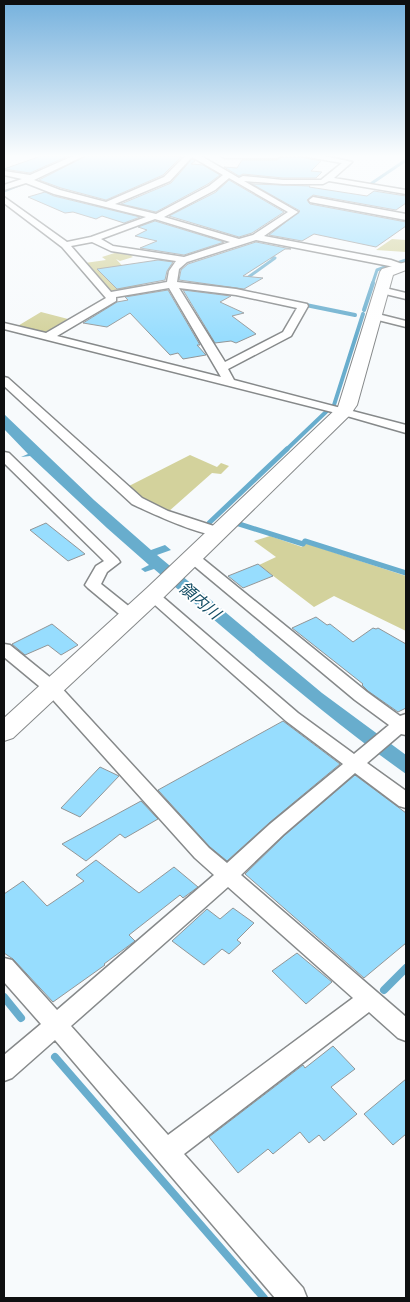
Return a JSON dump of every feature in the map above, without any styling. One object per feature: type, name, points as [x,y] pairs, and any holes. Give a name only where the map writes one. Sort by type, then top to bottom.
[{"type":"street","points":[[28,217],[65,245],[112,299],[48,337]]},
{"type":"street","points":[[65,245],[93,239],[154,217]]},
{"type":"street","points":[[158,217],[242,243]]},
{"type":"street","points":[[229,382],[223,367],[172,284],[173,271],[176,265],[184,260],[242,243],[256,237],[287,217]]},
{"type":"street","points":[[256,237],[404,267]]},
{"type":"street","points":[[93,239],[111,248],[184,260]]},
{"type":"street","points":[[4,732],[153,594],[344,411],[348,406],[387,272],[404,267]]},
{"type":"street","points":[[109,296],[172,284],[236,292],[303,306],[287,334],[223,367]]},
{"type":"street","points":[[381,290],[406,296]]},
{"type":"street","points":[[374,316],[406,324]]},
{"type":"street","points":[[4,326],[344,411],[406,429]]},
{"type":"street","points":[[4,380],[137,501],[163,514],[218,532]]},
{"type":"street","points":[[6,461],[113,562],[101,570],[93,585],[130,615]]},
{"type":"street","points":[[4,1070],[277,830],[401,726],[361,696],[191,558]]},
{"type":"street","points":[[153,594],[292,717],[360,760],[406,801]]},
{"type":"street","points":[[4,649],[51,687],[202,853],[406,1031]]},
{"type":"street","points":[[4,967],[293,1298]]},
{"type":"street","points":[[166,1152],[369,999]]},
{"type":"shaded area","points":[[392,239],[406,240],[406,252],[376,250]]},
{"type":"shaded area","points":[[121,251],[136,254],[131,256],[133,257],[120,261],[116,259],[143,288],[111,293],[85,263],[106,260],[102,257]]},
{"type":"shaded area","points":[[41,312],[68,319],[44,333],[16,327]]},
{"type":"shaded area","points":[[190,455],[217,467],[221,463],[229,466],[221,474],[212,473],[168,512],[143,500],[129,486]]},
{"type":"shaded area","points":[[270,536],[302,547],[305,543],[406,576],[406,631],[334,596],[314,607],[259,565],[276,557],[254,541]]},
{"type":"water","name":"領内川","points":[[4,414],[94,500],[151,550],[165,545],[171,550],[157,555],[322,693],[406,755],[406,774],[309,700],[154,569],[145,572],[141,569],[149,565],[30,456],[21,457],[28,454],[4,429]]},
{"type":"building","points":[[104,217],[140,217],[124,223]]},
{"type":"building","points":[[172,217],[277,217],[252,233],[239,237]]},
{"type":"building","points":[[293,217],[378,217],[406,222],[406,226],[376,247],[314,234],[302,241],[269,235]]},
{"type":"building","points":[[155,221],[224,242],[184,255],[140,248],[157,241],[135,236],[147,230],[138,227]]},
{"type":"building","points":[[256,242],[291,249],[285,249],[243,276],[263,278],[244,289],[179,280],[181,270],[188,264]]},
{"type":"building","points":[[158,260],[173,262],[167,271],[165,280],[117,289],[97,269]]},
{"type":"building","points":[[168,290],[200,345],[197,345],[206,355],[183,359],[178,353],[170,355],[130,313],[107,327],[83,323],[117,302],[128,300],[125,297]]},
{"type":"building","points":[[183,290],[231,296],[220,302],[244,313],[232,316],[256,334],[236,343],[231,341],[215,343]]},
{"type":"building","points":[[46,523],[85,554],[68,561],[30,530]]},
{"type":"building","points":[[258,564],[273,576],[243,588],[228,576]]},
{"type":"building","points":[[316,617],[327,625],[330,624],[353,642],[373,628],[378,628],[406,644],[406,708],[398,712],[368,691],[363,684],[292,628]]},
{"type":"building","points":[[52,624],[78,645],[61,655],[48,645],[25,655],[12,644]]},
{"type":"building","points":[[283,721],[340,764],[227,861],[210,847],[158,790]]},
{"type":"building","points":[[100,767],[119,776],[80,817],[61,808]]},
{"type":"building","points":[[355,775],[406,813],[406,943],[364,978],[245,874],[285,835]]},
{"type":"building","points":[[141,801],[158,819],[125,838],[120,834],[86,861],[62,844]]},
{"type":"building","points":[[96,860],[139,893],[174,867],[198,887],[183,898],[180,895],[129,935],[135,941],[53,1002],[13,959],[4,953],[4,894],[23,881],[47,906],[84,881],[76,875]]},
{"type":"building","points":[[233,908],[254,923],[237,940],[241,943],[229,954],[222,949],[204,965],[172,941],[207,909],[220,919]]},
{"type":"building","points":[[297,953],[332,982],[306,1004],[272,971]]},
{"type":"building","points":[[333,1046],[355,1069],[331,1087],[357,1114],[324,1141],[319,1135],[309,1143],[300,1132],[273,1154],[268,1149],[238,1173],[209,1137],[303,1065],[305,1068]]},
{"type":"building","points":[[406,1079],[406,1134],[393,1145],[364,1114]]},
{"type":"waterway","points":[[243,281],[275,258],[266,256]]},
{"type":"waterway","points":[[397,263],[406,260]]},
{"type":"waterway","points":[[372,285],[377,270],[390,265]]},
{"type":"waterway","points":[[364,310],[373,283]]},
{"type":"waterway","points":[[301,304],[355,315]]},
{"type":"waterway","points":[[334,405],[363,314]]},
{"type":"waterway","points":[[286,450],[328,410]]},
{"type":"waterway","points":[[209,523],[287,449]]},
{"type":"waterway","points":[[236,523],[303,544],[305,541],[406,573]]},
{"type":"waterway","points":[[384,990],[406,968]]},
{"type":"waterway","points":[[4,997],[21,1018]]},
{"type":"waterway","points":[[55,1057],[264,1298]]}]
